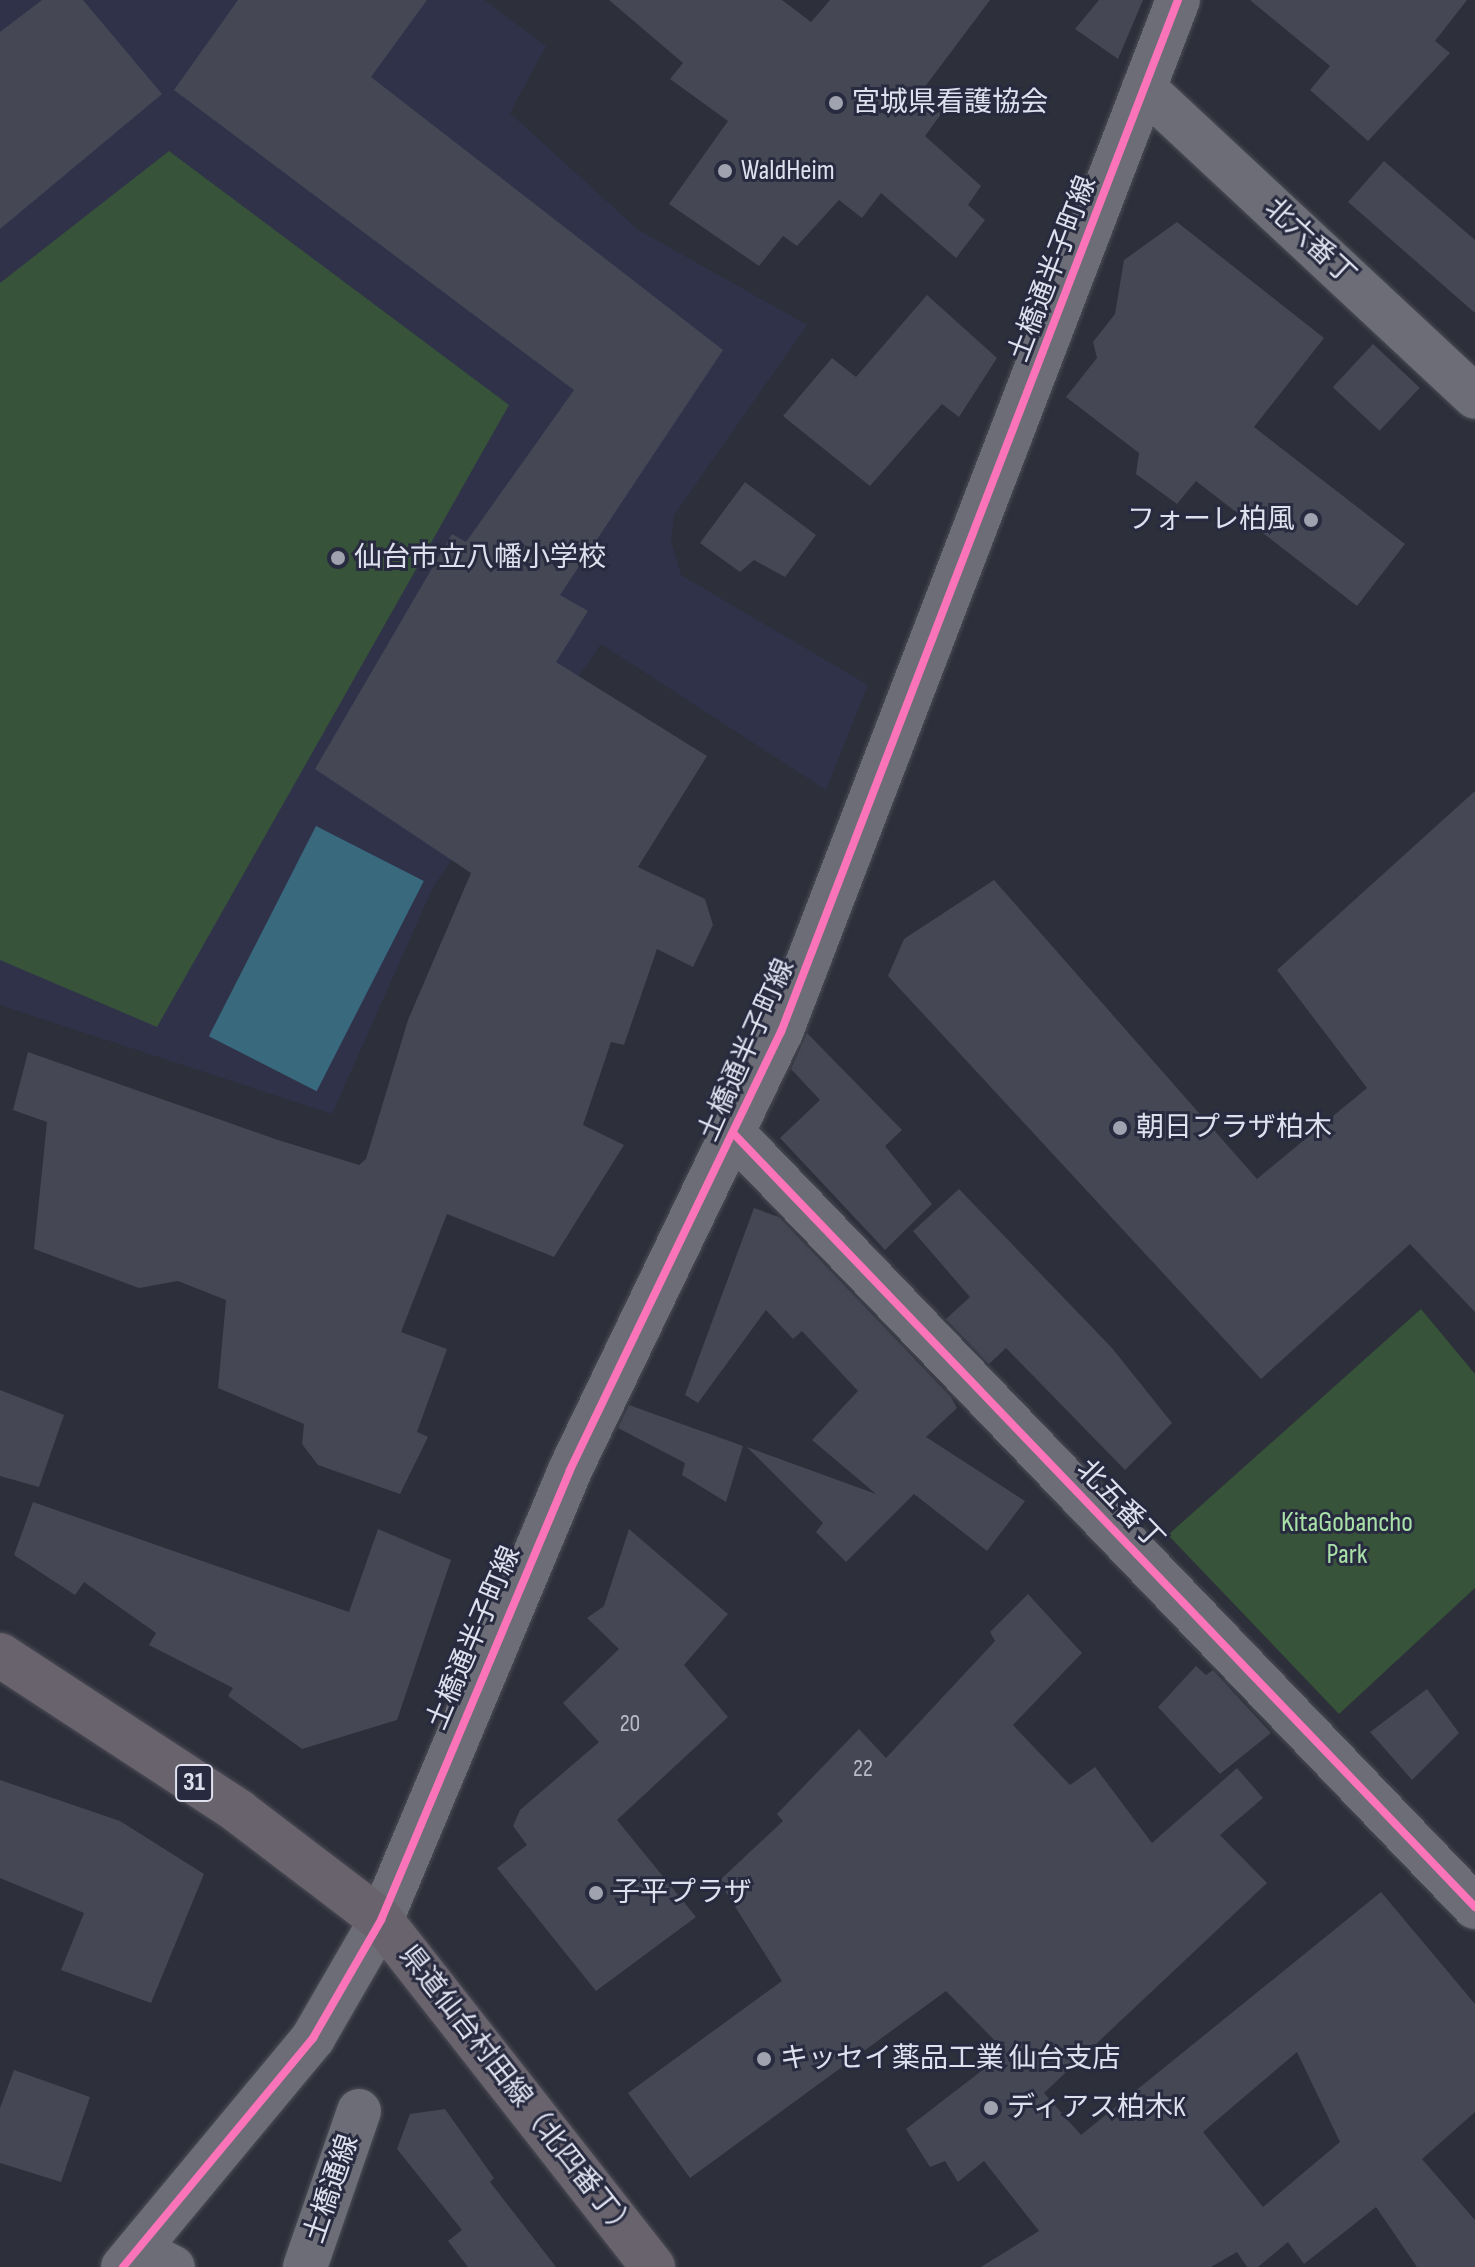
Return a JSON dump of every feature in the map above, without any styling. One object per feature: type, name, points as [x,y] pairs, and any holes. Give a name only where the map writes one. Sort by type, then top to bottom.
[{"type":"main road","name":"31","points":[[0,1655],[238,1811],[381,1920]]},
{"type":"main road","name":"県道仙台村田線（北四番丁）","points":[[381,1920],[653,2267]]},
{"type":"street","name":"土橋通半子町線","points":[[145,2261],[313,2038],[381,1920],[563,1484],[734,1134],[884,779],[1178,0]]},
{"type":"street","name":"北六番丁","points":[[1144,88],[1475,397]]},
{"type":"street","name":"北五番丁","points":[[734,1134],[1475,1907]]},
{"type":"street","name":"土橋通線","points":[[305,2267],[359,2111]]},
{"type":"shaded area","name":"仙台市立八幡小学校","points":[[0,0],[484,0],[546,46],[510,113],[637,229],[807,325],[674,515],[671,541],[681,575],[868,685],[826,790],[601,644],[433,887],[332,1114],[0,1005]]},
{"type":"shaded area","points":[[316,826],[424,881],[317,1091],[209,1036]]},
{"type":"green space","points":[[169,151],[509,405],[157,1027],[0,960],[0,283]]},
{"type":"green space","name":"KitaGobancho Park","points":[[1421,1309],[1475,1374],[1475,1588],[1339,1714],[1168,1535]]},
{"type":"building","points":[[42,0],[83,0],[162,94],[0,229],[0,32]]},
{"type":"building","points":[[238,0],[427,0],[371,77],[723,350],[560,595],[588,611],[556,662],[707,756],[638,867],[705,899],[713,925],[693,967],[657,949],[624,1045],[611,1042],[583,1125],[624,1145],[554,1257],[447,1214],[401,1332],[447,1349],[417,1432],[428,1437],[400,1494],[318,1465],[302,1444],[304,1424],[218,1388],[226,1300],[178,1281],[139,1288],[34,1249],[47,1122],[13,1110],[28,1052],[275,1139],[359,1165],[366,1159],[408,1020],[471,873],[315,769],[452,534],[466,542],[574,390],[174,90]]},
{"type":"building","points":[[609,0],[782,0],[811,22],[830,0],[990,0],[921,92],[941,114],[925,136],[981,186],[968,205],[985,220],[956,258],[881,193],[862,218],[839,200],[797,246],[783,236],[759,266],[669,204],[728,121],[670,79],[683,63]]},
{"type":"building","points":[[1099,0],[1143,0],[1118,59],[1075,29]]},
{"type":"building","points":[[1250,0],[1467,0],[1435,41],[1450,53],[1368,141],[1310,90],[1330,66]]},
{"type":"building","points":[[1384,161],[1475,240],[1475,313],[1348,202]]},
{"type":"building","points":[[1177,222],[1324,338],[1254,427],[1405,544],[1357,606],[1196,481],[1177,504],[1136,474],[1139,453],[1066,397],[1097,358],[1093,342],[1115,314],[1124,260]]},
{"type":"building","points":[[927,295],[997,358],[959,417],[942,404],[870,486],[783,416],[832,358],[856,377]]},
{"type":"building","points":[[1373,344],[1420,388],[1380,431],[1333,387]]},
{"type":"building","points":[[745,482],[816,535],[785,577],[754,560],[740,572],[700,543]]},
{"type":"building","name":"朝日プラザ柏木","points":[[1475,791],[1475,1312],[1410,1244],[1261,1379],[888,976],[904,939],[994,880],[1257,1179],[1367,1088],[1277,970]]},
{"type":"building","points":[[807,1033],[902,1130],[885,1146],[932,1204],[885,1250],[780,1138],[820,1100],[791,1069]]},
{"type":"building","points":[[959,1189],[1112,1348],[1172,1423],[1125,1470],[1006,1348],[989,1364],[946,1319],[970,1297],[913,1231]]},
{"type":"building","points":[[754,1208],[779,1217],[951,1397],[957,1408],[926,1437],[1025,1501],[987,1551],[914,1494],[846,1562],[816,1532],[823,1523],[747,1447],[876,1494],[812,1440],[858,1391],[802,1331],[793,1339],[766,1310],[698,1403],[685,1395]]},
{"type":"building","points":[[0,1390],[64,1415],[39,1487],[0,1476]]},
{"type":"building","points":[[629,1405],[743,1446],[726,1502],[682,1475],[685,1463],[618,1428]]},
{"type":"building","points":[[33,1502],[349,1612],[378,1529],[451,1560],[397,1720],[302,1749],[228,1696],[233,1688],[149,1645],[156,1633],[84,1582],[75,1595],[14,1555]]},
{"type":"building","points":[[629,1529],[728,1614],[684,1665],[728,1717],[617,1820],[696,1917],[596,1991],[497,1868],[527,1845],[513,1826],[520,1810],[599,1742],[563,1703],[619,1649],[587,1618],[604,1606]]},
{"type":"building","points":[[1028,1594],[1082,1653],[1013,1725],[1070,1785],[1095,1767],[1152,1843],[1237,1768],[1263,1798],[1220,1835],[1267,1883],[1044,2093],[1081,2135],[1381,1892],[1475,2004],[1475,2112],[1422,2159],[1475,2220],[1475,2267],[1417,2267],[1376,2207],[1304,2264],[1288,2242],[1258,2267],[1247,2267],[1237,2252],[1211,2267],[981,2267],[1039,2231],[984,2161],[958,2182],[945,2161],[930,2167],[906,2129],[1006,2052],[946,1991],[690,2178],[628,2093],[782,1981],[719,1881],[783,1821],[777,1814],[859,1729],[886,1758],[995,1641],[990,1632]],"holes":[[[1297,2052],[1340,2142],[1263,2207],[1203,2132]]]},
{"type":"building","points":[[1196,1666],[1206,1675],[1213,1670],[1271,1733],[1220,1774],[1158,1707]]},
{"type":"building","points":[[1427,1689],[1459,1733],[1412,1780],[1370,1732]]},
{"type":"building","points":[[0,1780],[120,1821],[204,1874],[151,2003],[61,1970],[84,1913],[0,1878]]},
{"type":"building","points":[[14,2070],[90,2097],[61,2182],[0,2163],[0,2108]]},
{"type":"building","points":[[445,2109],[494,2178],[490,2182],[556,2267],[468,2267],[448,2241],[462,2230],[397,2149],[410,2114]]},
{"type":"cycle path","points":[[123,2267],[313,2038],[381,1920],[570,1470],[781,1032],[1178,0]]},
{"type":"cycle path","points":[[734,1134],[1475,1907]]},
{"type":"place","name":"宮城県看護協会","points":[[836,103]]},
{"type":"place","name":"WaldHeim","points":[[725,171]]},
{"type":"place","name":"フォーレ柏風","points":[[1311,520]]},
{"type":"place","name":"仙台市立八幡小学校","points":[[338,558]]},
{"type":"place","name":"朝日プラザ柏木","points":[[1120,1128]]},
{"type":"place","name":"子平プラザ","points":[[596,1893]]},
{"type":"place","name":"キッセイ薬品工業 仙台支店","points":[[764,2059]]},
{"type":"place","name":"ディアス柏木K","points":[[991,2108]]}]
